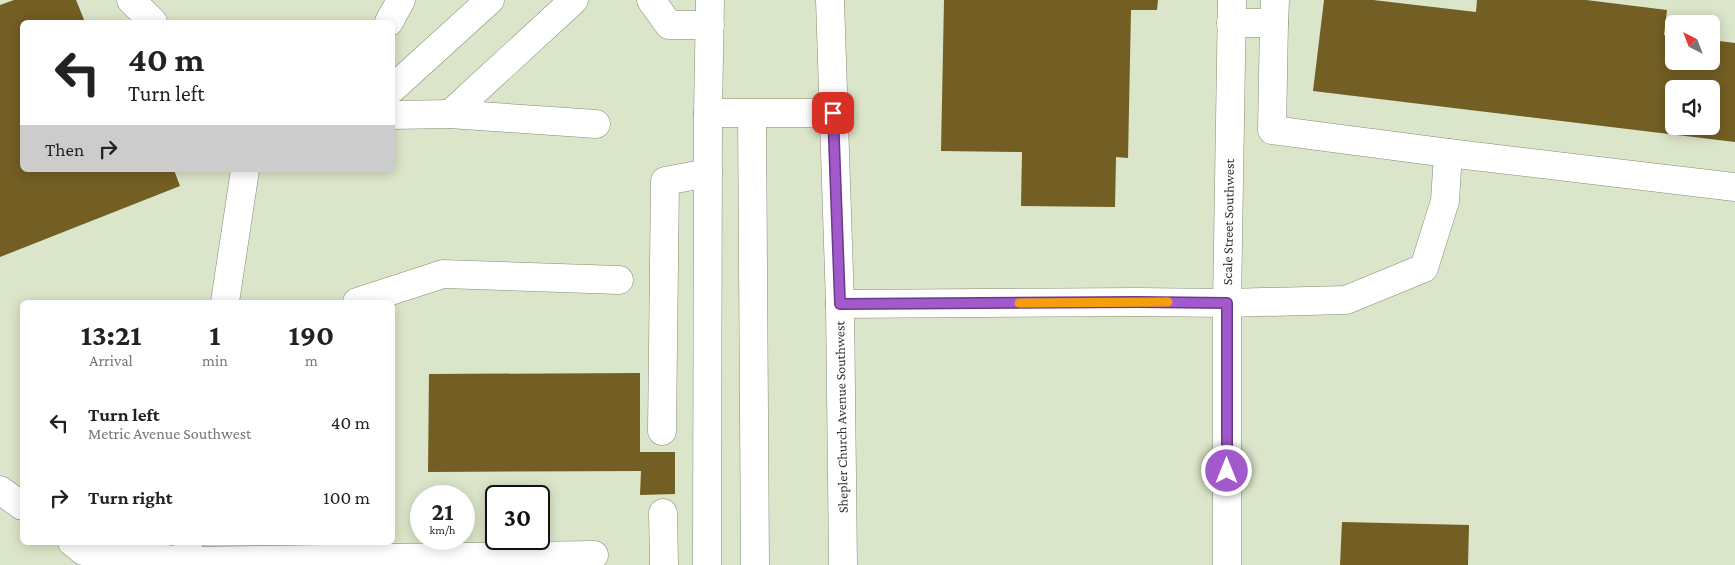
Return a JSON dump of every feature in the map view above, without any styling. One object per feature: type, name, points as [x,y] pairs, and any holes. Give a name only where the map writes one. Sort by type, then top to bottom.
[{"type":"street","points":[[131,0],[152,20]]},
{"type":"street","points":[[390,20],[401,0]]},
{"type":"street","points":[[395,103],[490,0]]},
{"type":"street","points":[[450,114],[574,0]]},
{"type":"street","points":[[651,0],[669,25],[710,13],[707,565]]},
{"type":"street","name":"Shepler Church Avenue Southwest","points":[[830,0],[840,304],[843,565]]},
{"type":"street","points":[[1232,11],[1275,11],[1272,130],[1735,187]]},
{"type":"street","name":"Scale Street Southwest","points":[[1227,565],[1227,303],[1232,11]]},
{"type":"street","points":[[395,104],[450,114],[596,124]]},
{"type":"street","points":[[708,113],[833,113]]},
{"type":"street","points":[[752,114],[755,565]]},
{"type":"street","points":[[840,304],[1227,303],[1346,300],[1424,268],[1445,201],[1448,153]]},
{"type":"street","points":[[225,300],[245,172]]},
{"type":"street","points":[[662,430],[665,181],[708,173]]},
{"type":"street","points":[[363,300],[442,274],[619,280]]},
{"type":"street","points":[[0,490],[20,505]]},
{"type":"street","points":[[662,513],[664,565]]},
{"type":"street","points":[[76,545],[83,550],[187,552],[343,551],[594,555]]},
{"type":"building","points":[[14,0],[76,0],[84,20],[20,20],[20,172],[175,172],[180,186],[0,257],[0,5]]},
{"type":"building","points":[[944,0],[1158,0],[1157,10],[1131,10],[1128,158],[1116,157],[1115,207],[1021,206],[1022,152],[941,151]]},
{"type":"building","points":[[1324,0],[1373,0],[1476,12],[1477,0],[1586,0],[1667,10],[1664,35],[1665,70],[1720,70],[1720,41],[1735,43],[1735,142],[1677,135],[1720,135],[1720,80],[1665,80],[1665,134],[1313,91]]},
{"type":"building","points":[[640,373],[640,452],[675,452],[675,494],[640,495],[641,471],[428,472],[429,374]]},
{"type":"building","points":[[1342,522],[1469,525],[1468,565],[1340,565]]},
{"type":"slow traffic","points":[[1019,303],[1168,302]]},
{"type":"route","points":[[833,113],[840,304],[1227,303],[1227,471]]}]
